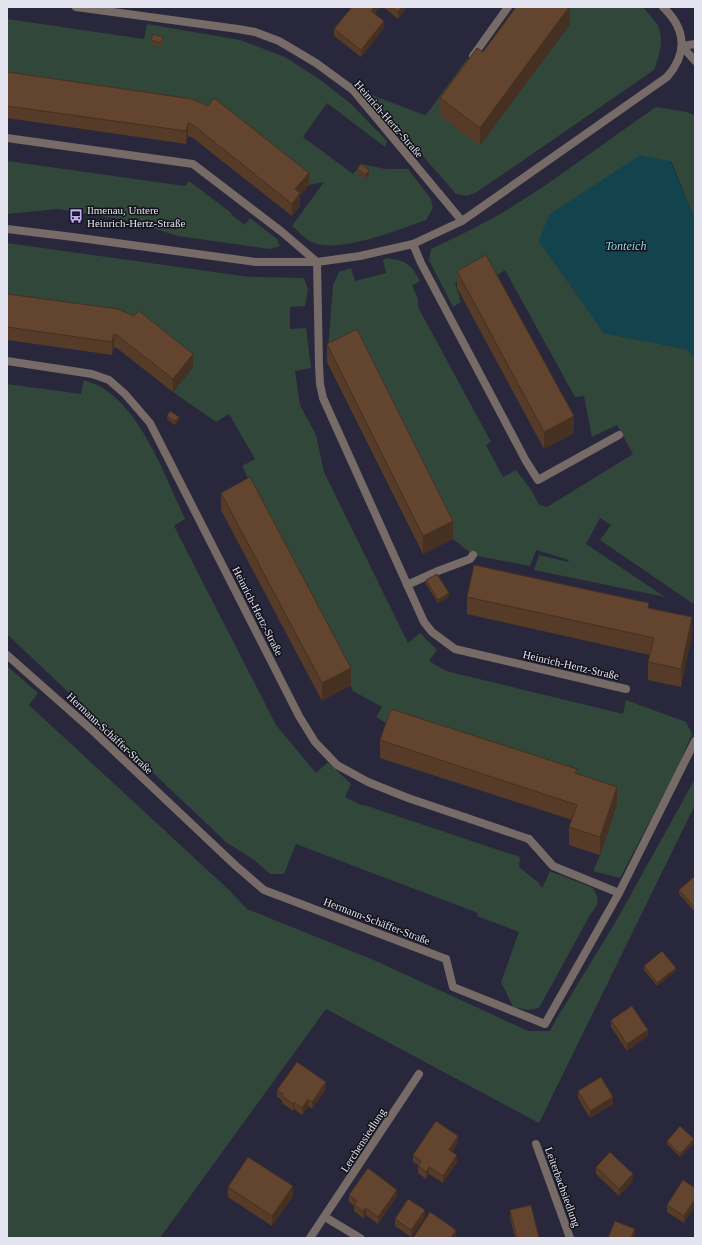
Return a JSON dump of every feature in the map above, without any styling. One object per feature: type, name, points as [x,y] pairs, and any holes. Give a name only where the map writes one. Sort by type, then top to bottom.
[{"type":"street","name":"Heinrich-Hertz-Straße","points":[[76,7],[255,32],[279,41],[316,63],[353,90],[462,221]]},
{"type":"street","points":[[473,56],[508,7]]},
{"type":"street","points":[[7,229],[256,262],[317,262],[360,256],[414,244],[462,221],[668,77],[675,68],[682,46],[678,25],[669,12],[663,7]]},
{"type":"street","points":[[682,46],[695,44]]},
{"type":"street","points":[[682,46],[695,61]]},
{"type":"street","points":[[7,138],[193,164],[282,232],[317,262]]},
{"type":"street","points":[[414,244],[421,263],[526,461],[538,480],[619,435]]},
{"type":"street","name":"Heinrich-Hertz-Straße","points":[[317,262],[319,365],[320,384],[323,398],[424,622],[432,632],[455,648],[626,689]]},
{"type":"street","name":"Heinrich-Hertz-Straße","points":[[7,361],[92,374],[109,380],[125,394],[150,423],[299,716],[315,742],[337,765],[368,782],[408,798],[529,839],[553,866],[620,893]]},
{"type":"street","points":[[408,585],[438,571],[470,559],[473,555]]},
{"type":"street","name":"Hermann-Schäffer-Straße","points":[[7,655],[93,731],[236,866],[264,890],[446,959],[453,987],[545,1024],[620,893]]},
{"type":"street","points":[[620,893],[694,746]]},
{"type":"street","name":"Lerchensiedlung","points":[[310,1238],[419,1074]]},
{"type":"street","name":"Leiterbachsiedlung","points":[[536,1144],[570,1238]]},
{"type":"street","points":[[325,1217],[360,1238]]},
{"type":"shaded area","points":[[548,7],[643,7],[657,24],[661,35],[659,53],[654,70],[477,192],[467,196],[456,194],[369,94],[426,115],[467,59],[477,65],[480,145],[570,24]]},
{"type":"shaded area","points":[[7,19],[144,39],[147,24],[240,40],[285,57],[319,79],[350,103],[387,141],[385,147],[327,103],[303,137],[353,174],[362,164],[385,169],[408,169],[431,199],[433,208],[426,220],[369,239],[337,245],[323,245],[312,242],[292,226],[324,182],[309,185],[215,111],[7,84]]},
{"type":"shaded area","points":[[656,107],[687,112],[695,116],[695,219],[671,161],[539,241],[604,333],[691,350],[695,344],[695,603],[692,603],[600,540],[611,525],[600,518],[586,544],[665,597],[534,570],[539,555],[568,562],[569,560],[536,550],[530,566],[473,555],[453,539],[327,362],[333,285],[339,272],[351,268],[355,281],[386,273],[383,260],[387,258],[399,260],[411,267],[420,281],[412,285],[418,299],[418,307],[491,442],[486,445],[503,477],[516,470],[532,491],[539,505],[547,507],[633,454],[617,425],[592,437],[584,396],[575,397],[505,270],[493,278],[488,271],[455,283],[461,302],[453,307],[429,260],[431,249],[485,223],[522,201]]},
{"type":"shaded area","points":[[7,161],[185,186],[189,181],[245,225],[250,218],[277,239],[280,246],[270,249],[178,236],[126,220],[58,209],[7,214]]},
{"type":"shaded area","points":[[7,243],[250,277],[304,278],[308,289],[305,306],[290,307],[290,329],[306,328],[311,368],[295,371],[300,405],[316,435],[324,472],[408,643],[420,633],[437,650],[429,661],[446,671],[623,714],[626,700],[686,722],[692,734],[678,767],[620,878],[593,871],[617,804],[391,726],[376,717],[382,707],[353,691],[242,466],[255,459],[229,414],[216,422],[173,392],[193,367],[7,306]]},
{"type":"shaded area","points":[[84,380],[101,387],[116,398],[129,412],[151,446],[185,519],[174,526],[276,725],[316,773],[328,762],[351,784],[345,797],[361,805],[520,857],[519,867],[539,883],[542,888],[550,871],[593,888],[598,899],[597,905],[539,1008],[528,1010],[513,1007],[501,982],[519,932],[477,916],[478,913],[296,844],[284,874],[270,874],[253,859],[227,843],[7,634],[7,384],[81,394]]},
{"type":"shaded area","points":[[7,666],[38,693],[29,705],[229,890],[247,909],[376,961],[528,1031],[550,1031],[615,923],[695,779],[695,805],[539,1123],[326,1009],[160,1238],[7,1238]]},
{"type":"water","name":"Tonteich","points":[[640,155],[670,161],[695,219],[695,344],[691,350],[604,333],[539,241],[549,215]]},
{"type":"building","points":[[352,7],[375,7],[371,11],[384,21],[361,50],[334,29]]},
{"type":"building","points":[[392,7],[402,7],[398,12]]},
{"type":"building","points":[[516,7],[569,7],[480,128],[440,98],[477,48],[483,52]]},
{"type":"building","points":[[153,34],[163,37],[161,43],[151,40]]},
{"type":"building","points":[[7,72],[192,99],[208,106],[214,98],[309,173],[295,189],[300,193],[292,204],[193,125],[188,123],[186,131],[7,106]]},
{"type":"building","points":[[361,164],[369,170],[366,175],[357,169]]},
{"type":"building","points":[[486,255],[574,416],[544,432],[457,271]]},
{"type":"building","points":[[7,294],[118,309],[134,316],[139,311],[193,354],[173,379],[114,334],[112,342],[7,327]]},
{"type":"building","points":[[357,329],[453,521],[423,536],[327,344]]},
{"type":"building","points":[[170,411],[179,417],[175,421],[167,416]]},
{"type":"building","points":[[250,477],[351,668],[322,683],[221,493]]},
{"type":"building","points":[[474,565],[649,603],[648,608],[692,617],[681,669],[648,662],[654,638],[467,597]]},
{"type":"building","points":[[437,574],[449,593],[438,600],[426,580]]},
{"type":"building","points":[[391,709],[577,769],[575,773],[617,787],[600,837],[569,827],[577,805],[380,740]]},
{"type":"building","points":[[695,876],[695,908],[679,890]]},
{"type":"building","points":[[662,951],[676,968],[657,983],[644,966]]},
{"type":"building","points":[[632,1006],[648,1030],[627,1044],[611,1020]]},
{"type":"building","points":[[297,1062],[326,1082],[312,1102],[308,1099],[302,1108],[294,1102],[293,1104],[282,1096],[283,1094],[277,1090]]},
{"type":"building","points":[[601,1077],[613,1097],[590,1111],[578,1091]]},
{"type":"building","points":[[436,1121],[458,1136],[449,1150],[457,1155],[443,1176],[429,1167],[426,1172],[418,1166],[421,1161],[413,1155]]},
{"type":"building","points":[[680,1126],[694,1139],[680,1154],[667,1141]]},
{"type":"building","points":[[610,1152],[633,1174],[619,1189],[596,1167]]},
{"type":"building","points":[[248,1157],[293,1186],[272,1216],[228,1187]]},
{"type":"building","points":[[368,1168],[397,1190],[378,1217],[366,1208],[363,1211],[354,1205],[357,1201],[349,1195]]},
{"type":"building","points":[[683,1180],[695,1188],[695,1199],[684,1216],[667,1205]]},
{"type":"building","points":[[408,1199],[425,1210],[411,1230],[395,1219]]},
{"type":"building","points":[[531,1205],[539,1238],[517,1238],[510,1210]]},
{"type":"building","points":[[430,1212],[456,1230],[451,1238],[413,1238]]},
{"type":"building","points":[[615,1221],[635,1229],[631,1238],[608,1238]]},
{"type":"waterway","points":[[691,350],[695,354]]},
{"type":"place","name":"Ilmenau, Untere Heinrich-Hertz-Straße","points":[[76,216]]}]
